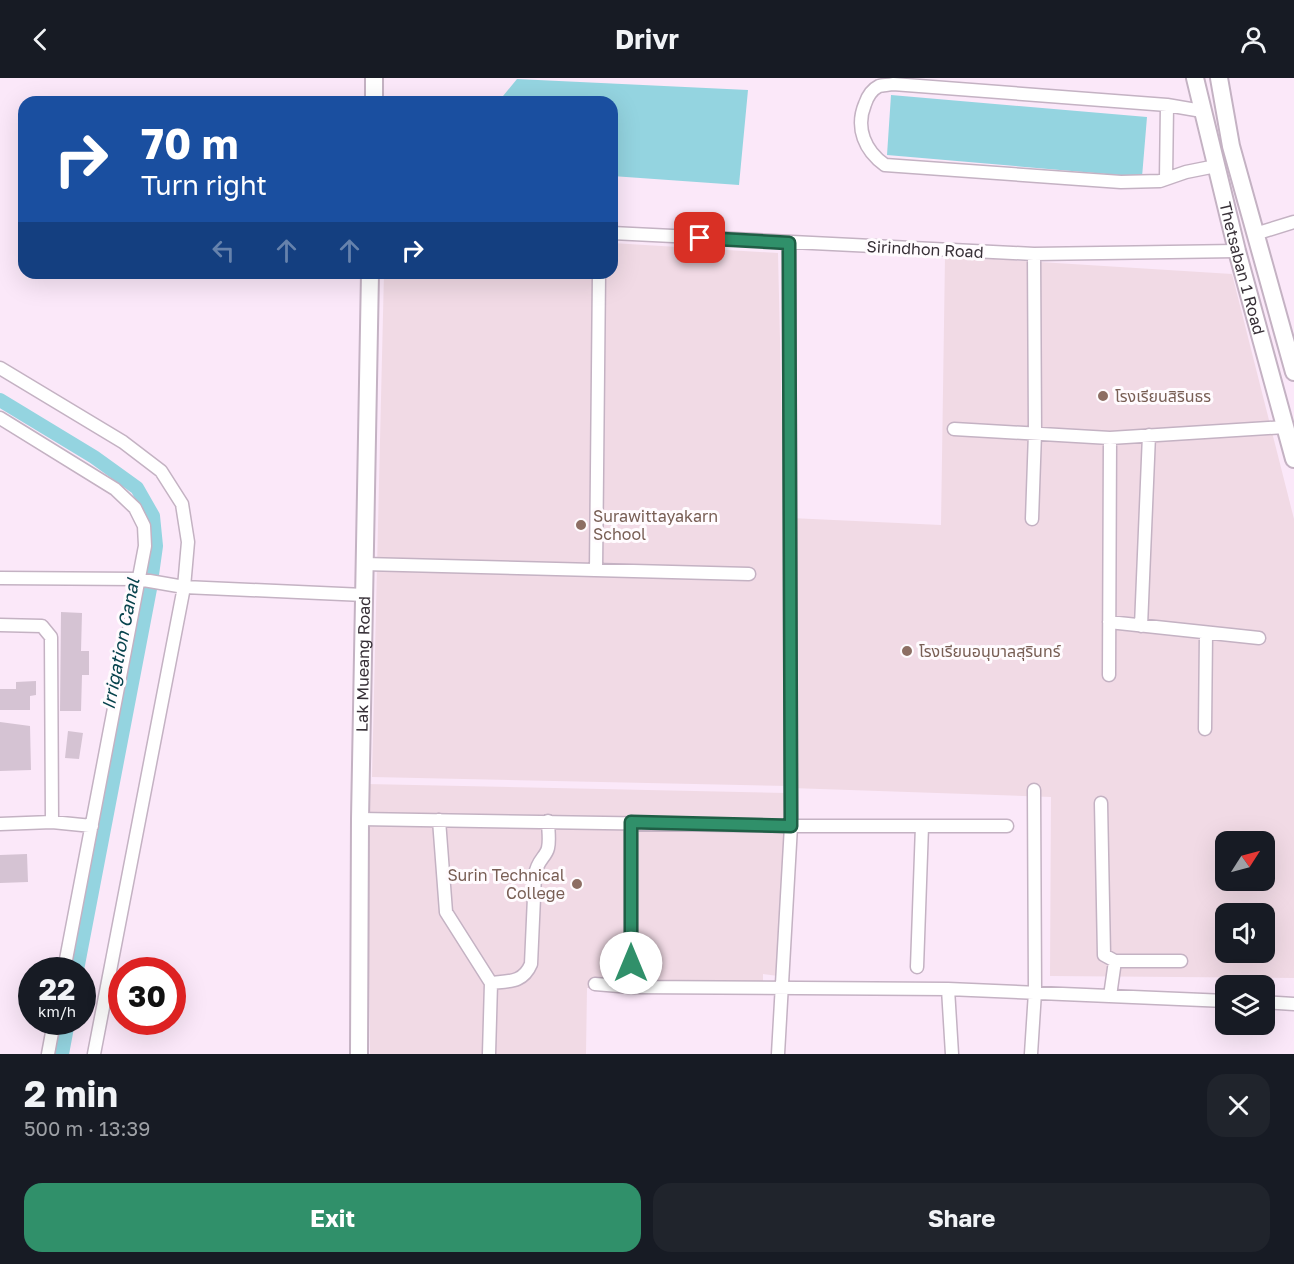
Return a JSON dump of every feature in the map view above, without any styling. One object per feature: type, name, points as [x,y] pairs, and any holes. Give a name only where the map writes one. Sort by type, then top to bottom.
[{"type":"main road","points":[[374,78],[374,96]]},
{"type":"main road","name":"Thetsaban 1 Road","points":[[1195,78],[1237,251],[1294,459]]},
{"type":"main road","name":"Thetsaban 1 Road","points":[[1219,78],[1232,146],[1293,363]]},
{"type":"main road","name":"Lak Mueang Road","points":[[359,1054],[360,819],[370,279]]},
{"type":"street","points":[[1202,111],[1167,105],[892,84],[878,86],[868,96],[861,113],[861,129],[872,156],[885,165],[1121,182],[1160,181],[1216,166]]},
{"type":"street","points":[[1166,179],[1167,105]]},
{"type":"street","points":[[1255,234],[1294,222]]},
{"type":"street","name":"Sirindhon Road","points":[[618,233],[1034,254],[1237,251]]},
{"type":"street","points":[[778,1054],[780,987],[791,826],[789,243]]},
{"type":"street","points":[[1032,519],[1035,434],[1034,254]]},
{"type":"street","points":[[596,570],[599,279]]},
{"type":"street","points":[[0,368],[123,442],[161,471],[182,504],[188,542],[184,587],[94,1054]]},
{"type":"street","points":[[0,418],[115,489],[135,508],[144,526],[145,546],[67,957]]},
{"type":"street","points":[[954,429],[1110,438],[1285,427]]},
{"type":"street","points":[[1141,626],[1149,435]]},
{"type":"street","points":[[1109,675],[1110,438]]},
{"type":"street","points":[[364,564],[749,574]]},
{"type":"street","points":[[0,578],[138,579],[184,587],[364,595]]},
{"type":"street","points":[[1109,622],[1259,638]]},
{"type":"street","points":[[0,625],[42,626],[51,637],[52,822]]},
{"type":"street","points":[[1205,729],[1206,633]]},
{"type":"street","points":[[1031,1054],[1035,992],[1034,790]]},
{"type":"street","points":[[1101,803],[1104,955],[1115,961],[1181,961]]},
{"type":"street","points":[[360,819],[791,826],[1006,826]]},
{"type":"street","points":[[439,820],[446,912],[491,983],[489,1054]]},
{"type":"street","points":[[491,983],[518,980],[524,976],[531,964],[535,875],[537,863],[547,851],[548,821]]},
{"type":"street","points":[[0,824],[52,822],[92,826]]},
{"type":"street","points":[[631,822],[631,987]]},
{"type":"street","points":[[917,967],[922,826]]},
{"type":"street","points":[[1110,996],[1115,961]]},
{"type":"street","points":[[595,984],[631,987],[948,989],[1215,1001]]},
{"type":"street","points":[[948,989],[952,1054]]},
{"type":"street","points":[[1275,1003],[1294,1004]]},
{"type":"street","points":[[48,1054],[52,1035]]},
{"type":"shaded area","points":[[618,243],[778,253],[790,771],[791,518],[941,525],[945,256],[1232,274],[1294,519],[1294,978],[1275,978],[1275,975],[1215,975],[1215,977],[1050,976],[1051,797],[791,788],[790,786],[372,777],[384,279],[618,279]]},
{"type":"shaded area","name":"Surin Technical College","points":[[367,784],[785,793],[785,977],[763,974],[763,991],[587,988],[586,1054],[370,1054]]},
{"type":"water","points":[[517,79],[748,90],[739,185],[618,176],[618,96],[503,96]]},
{"type":"water","points":[[891,95],[1147,117],[1142,177],[887,155]]},
{"type":"building","points":[[61,612],[82,613],[81,651],[89,651],[89,675],[82,675],[81,711],[60,711]]},
{"type":"building","points":[[36,681],[36,695],[30,696],[30,710],[0,710],[0,689],[16,689],[16,682]]},
{"type":"building","points":[[0,722],[30,726],[31,770],[0,771]]},
{"type":"building","points":[[68,731],[83,733],[79,759],[65,758]]},
{"type":"building","points":[[27,854],[28,882],[0,883],[0,855]]},
{"type":"waterway","name":"Irrigation Canal","points":[[0,400],[94,457],[137,488],[153,516],[156,546],[150,589],[79,957]]},
{"type":"waterway","name":"Irrigation Canal","points":[[62,1054],[66,1035]]},
{"type":"place","name":"โรงเรียนสิรินธร","points":[[1103,396]]},
{"type":"place","name":"Surawittayakarn School","points":[[581,525]]},
{"type":"place","name":"โรงเรียนอนุบาลสุรินทร์","points":[[907,651]]},
{"type":"place","name":"Surin Technical College","points":[[577,884]]},
{"type":"route","points":[[631,963],[631,822],[791,826],[789,243],[700,238]]}]
